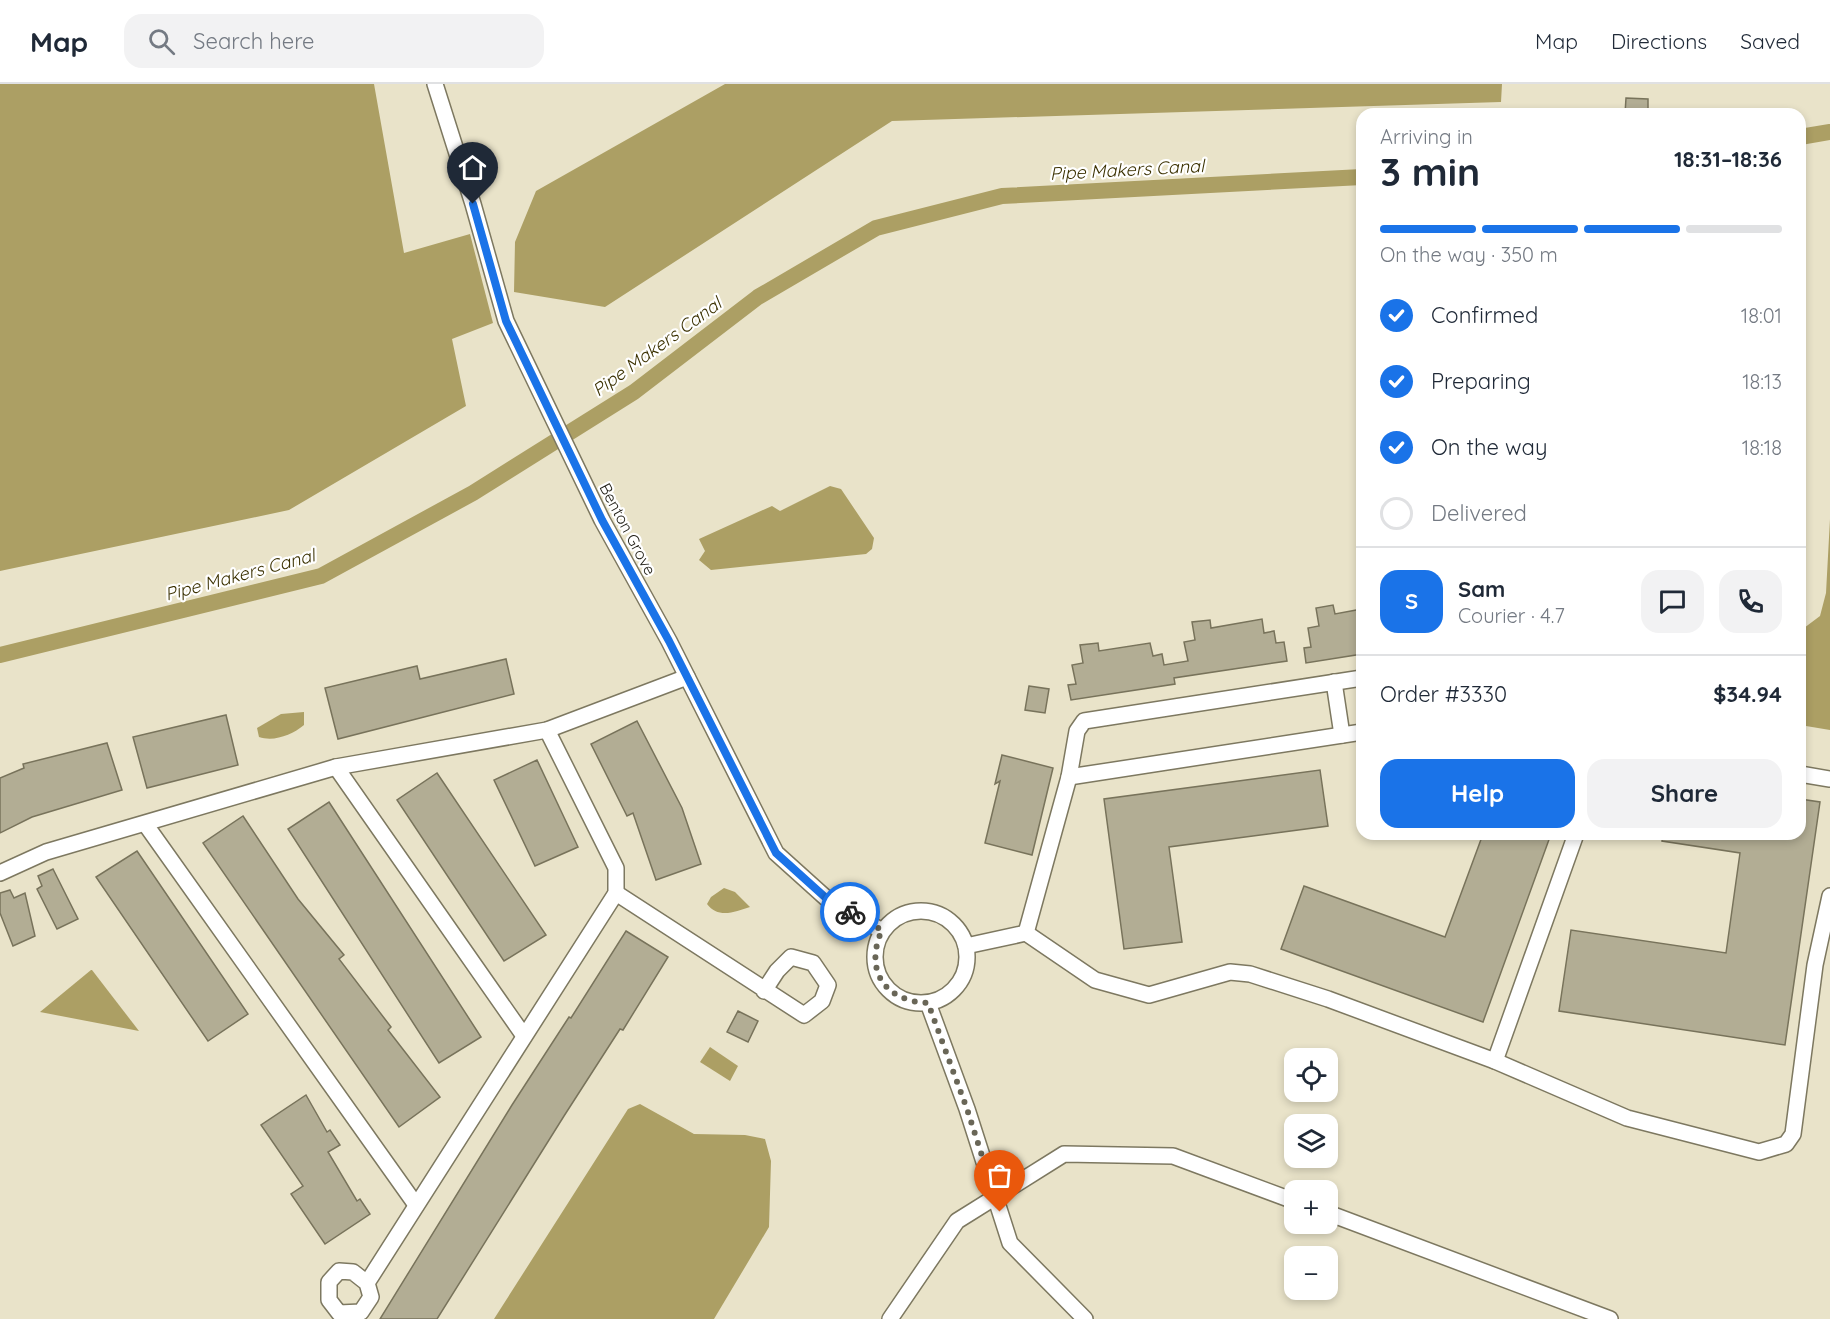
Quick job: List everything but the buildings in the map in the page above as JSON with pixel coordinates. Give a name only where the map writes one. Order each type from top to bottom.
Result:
[{"type":"street","name":"Benton Grove","points":[[435,84],[481,231],[506,321],[582,479],[687,677],[776,853],[826,898],[882,930]]},
{"type":"street","points":[[0,873],[46,852],[146,825],[336,767],[547,730],[687,677]]},
{"type":"street","points":[[1026,933],[1069,777],[1077,731],[1084,721],[1356,679]]},
{"type":"street","points":[[1334,682],[1341,735]]},
{"type":"street","points":[[367,1282],[616,893],[616,868],[547,730]]},
{"type":"street","points":[[1069,777],[1356,733]]},
{"type":"street","points":[[336,767],[524,1036]]},
{"type":"street","points":[[1806,775],[1830,779]]},
{"type":"street","points":[[146,825],[416,1205]]},
{"type":"street","points":[[1495,1061],[1574,840]]},
{"type":"street","points":[[616,893],[764,991]]},
{"type":"street","points":[[966,946],[1026,933],[1095,980],[1149,995],[1230,972],[1250,974],[1328,999],[1495,1061],[1627,1118],[1760,1152],[1786,1144],[1793,1134],[1815,965],[1830,896]]},
{"type":"street","points":[[906,912],[929,912],[950,921],[960,932],[966,946],[967,962],[959,983],[942,998],[928,1003],[912,1002],[898,997],[886,987],[878,974],[874,960],[876,944],[882,930],[906,912]]},
{"type":"street","points":[[928,1003],[967,1109],[1010,1243],[1085,1319]]},
{"type":"street","points":[[890,1319],[957,1221],[1064,1154],[1173,1156],[1284,1197]]},
{"type":"street","points":[[1338,1217],[1611,1319]]},
{"type":"street","points":[[339,1271],[353,1272],[367,1282],[371,1297],[357,1315],[339,1312],[329,1300],[329,1282],[339,1271]]},
{"type":"shaded area","points":[[0,84],[374,84],[404,253],[470,234],[493,323],[452,339],[466,406],[289,510],[0,571]]},
{"type":"shaded area","points":[[725,84],[1502,84],[1501,102],[892,121],[605,307],[514,292],[515,242],[536,191]]},
{"type":"shaded area","points":[[830,486],[841,489],[874,538],[872,549],[866,554],[711,570],[699,560],[705,551],[699,539],[772,506],[780,511]]},
{"type":"shaded area","points":[[1830,519],[1830,730],[1806,726],[1806,626],[1820,616],[1826,593]]},
{"type":"shaded area","points":[[304,712],[304,725],[294,732],[271,739],[259,737],[257,728],[281,714]]},
{"type":"shaded area","points":[[724,888],[735,892],[750,907],[727,913],[711,909],[707,904],[711,897]]},
{"type":"shaded area","points":[[92,970],[139,1031],[40,1012]]},
{"type":"shaded area","points":[[710,1047],[738,1066],[730,1081],[700,1062]]},
{"type":"shaded area","points":[[640,1104],[694,1134],[745,1135],[765,1139],[771,1161],[769,1227],[714,1319],[494,1319],[628,1109]]},
{"type":"waterway","name":"Pipe Makers Canal","points":[[1806,136],[1830,132]]},
{"type":"waterway","name":"Pipe Makers Canal","points":[[0,655],[321,576],[473,493],[634,392],[758,297],[876,228],[1002,196],[1356,177]]},
{"type":"way so far","points":[[850,912],[882,930],[876,944],[874,960],[878,974],[886,987],[898,997],[912,1002],[928,1003],[967,1109],[1000,1212]]},
{"type":"route","points":[[473,204],[506,321],[602,520],[669,641],[776,853],[826,898],[850,912]]}]
